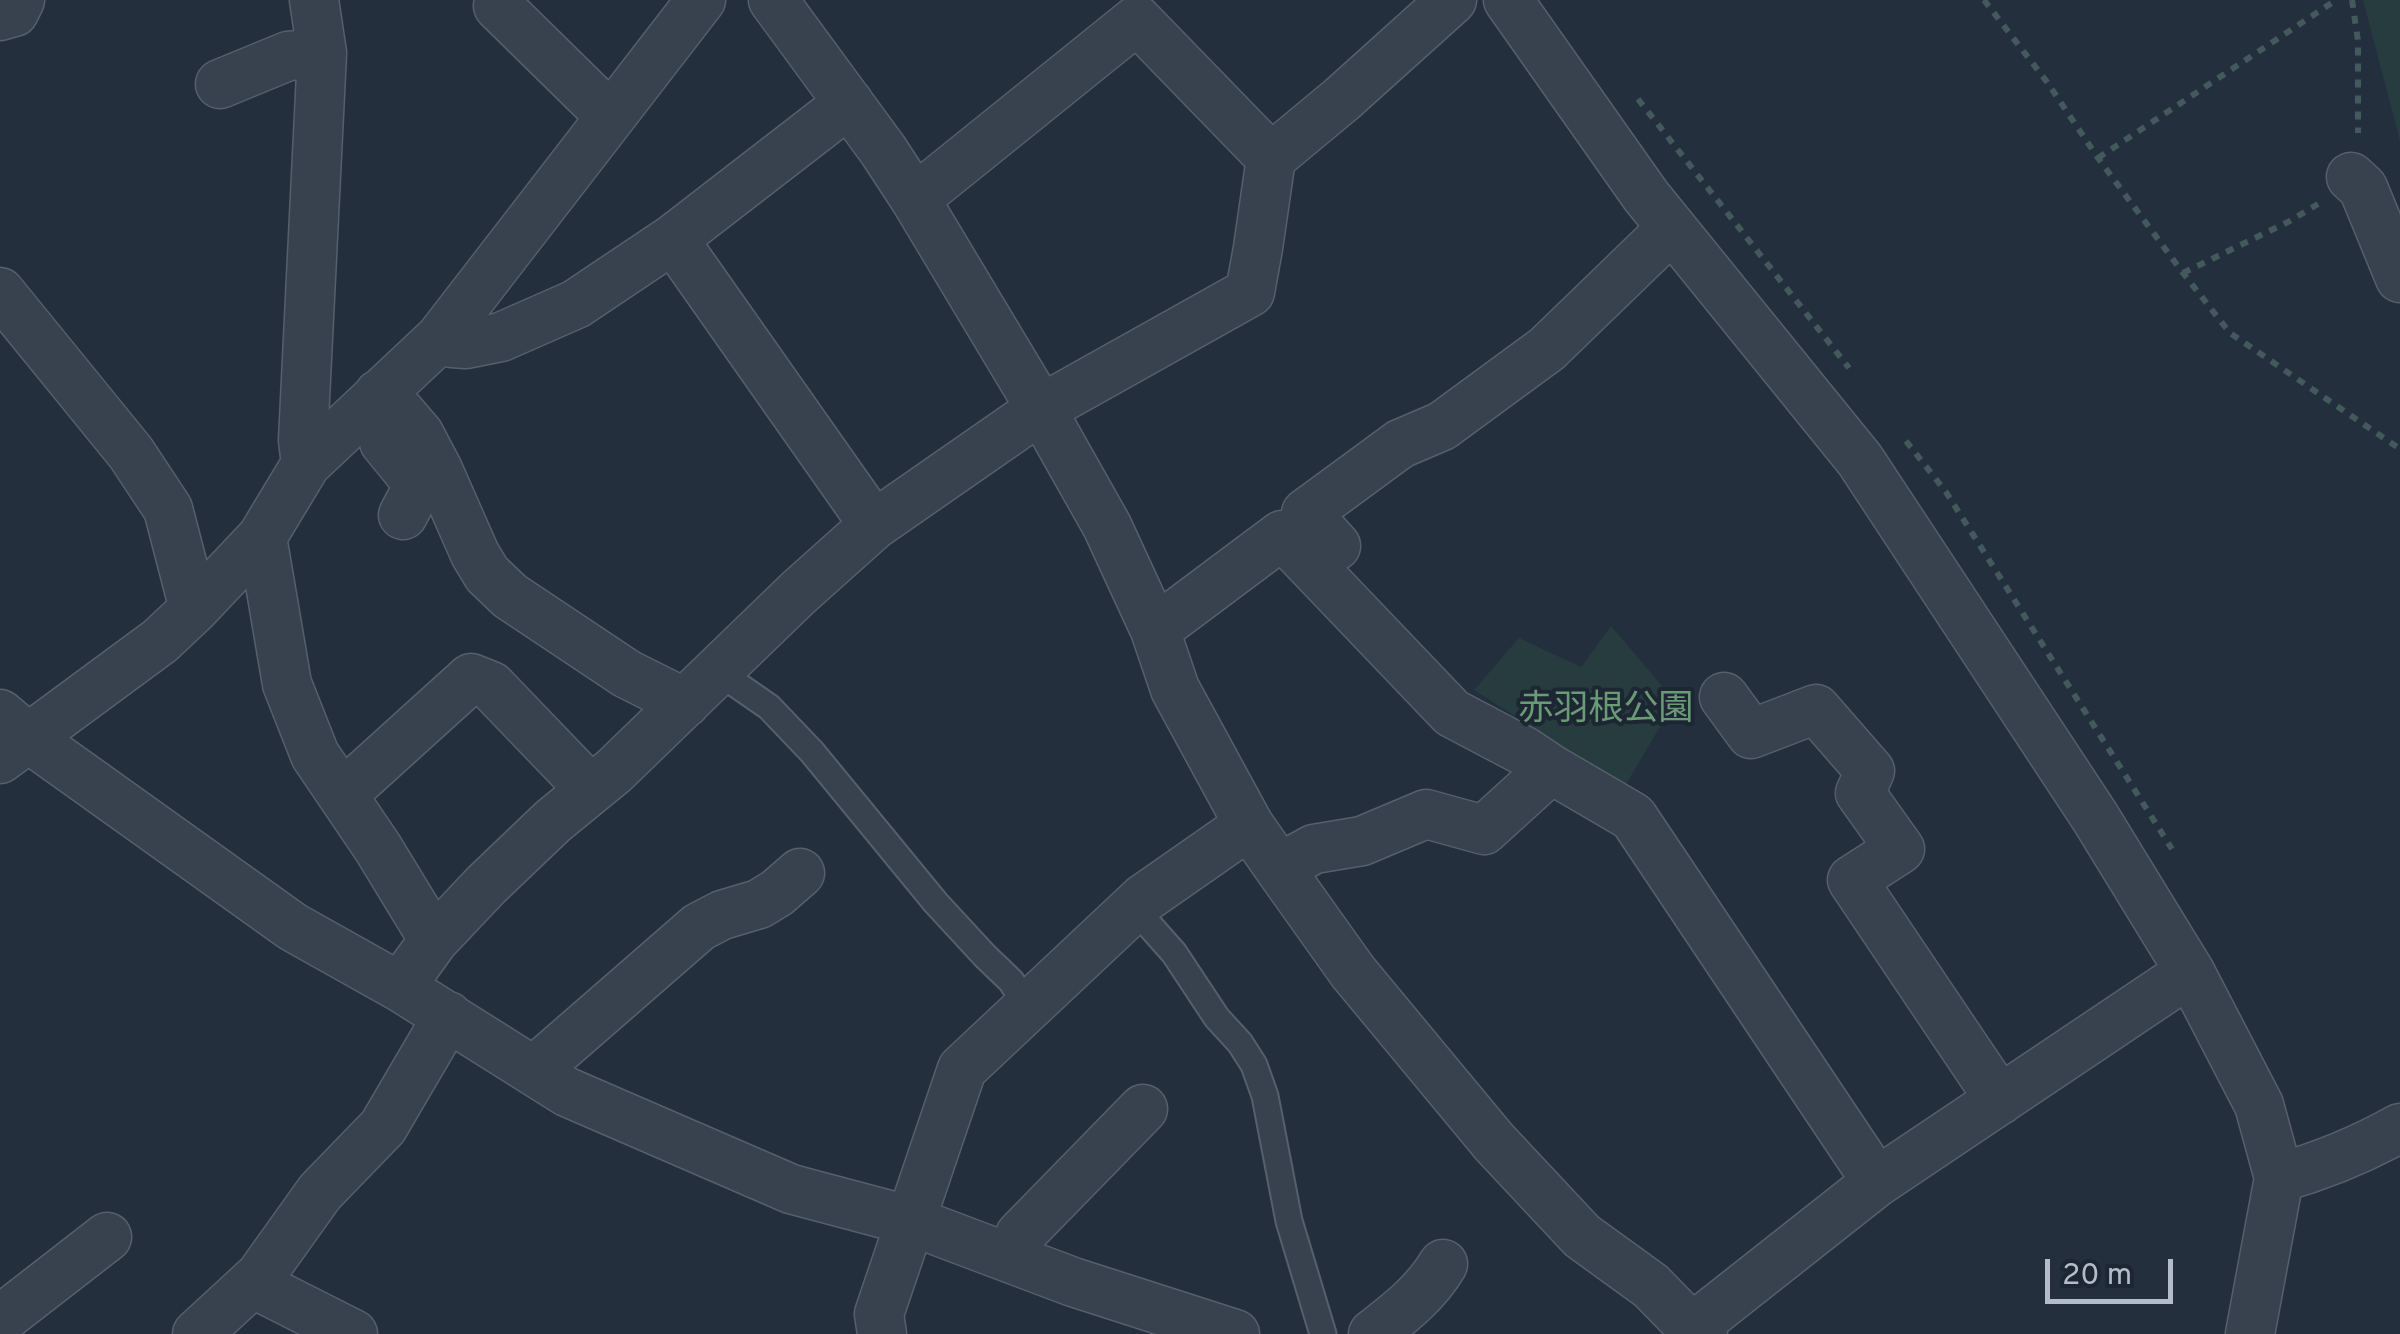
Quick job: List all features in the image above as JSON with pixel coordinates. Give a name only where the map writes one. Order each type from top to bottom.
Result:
[{"type":"street","points":[[0,16],[14,12],[20,0]]},
{"type":"street","points":[[306,464],[303,440],[322,52],[314,0]]},
{"type":"street","points":[[701,0],[440,338],[306,464],[262,537],[194,610],[160,641],[9,737],[292,928],[400,987],[567,1092],[791,1189],[911,1221],[1073,1282],[1235,1334]]},
{"type":"street","points":[[773,0],[915,199],[1041,409],[1107,526],[1155,630],[1174,689],[1249,825],[1354,972],[1494,1142],[1582,1236],[1650,1286],[1694,1332],[1877,1182],[2190,972]]},
{"type":"street","points":[[400,987],[434,940],[500,872],[614,771],[874,525],[1041,409],[1250,292],[1270,158],[1452,0]]},
{"type":"street","points":[[1508,0],[1646,196],[1860,460],[2095,817],[2190,972],[2258,1105],[2278,1178],[2250,1334]]},
{"type":"street","points":[[498,6],[610,116]]},
{"type":"street","points":[[915,199],[1137,20],[1270,158]]},
{"type":"street","points":[[220,84],[288,56],[322,52]]},
{"type":"street","points":[[440,338],[466,344],[501,337],[576,304],[674,239],[849,104]]},
{"type":"street","points":[[2351,176],[2363,188],[2400,278]]},
{"type":"street","points":[[1336,546],[1306,513],[1400,444],[1442,426],[1547,349],[1672,228]]},
{"type":"street","points":[[674,239],[874,525]]},
{"type":"street","points":[[0,292],[131,453],[168,509],[194,610]]},
{"type":"street","points":[[369,403],[414,480],[415,492],[404,515]]},
{"type":"street","points":[[369,403],[402,413],[418,434],[474,554],[487,574],[510,596],[627,674],[701,687]]},
{"type":"street","points":[[1155,630],[1282,534],[1442,705],[1634,817],[1877,1182]]},
{"type":"street","points":[[262,537],[287,684],[315,755],[434,940]]},
{"type":"street","points":[[342,794],[471,678],[490,686],[590,789]]},
{"type":"street","points":[[1724,697],[1751,734],[1816,709],[1870,772],[1860,794],[1900,849],[1852,880],[2000,1100]]},
{"type":"street","points":[[1279,868],[1314,848],[1362,841],[1426,814],[1484,830],[1551,770]]},
{"type":"street","points":[[882,1334],[878,1314],[962,1070],[1143,898],[1249,825]]},
{"type":"street","points":[[538,1073],[544,1062],[699,927],[758,904],[800,873]]},
{"type":"street","points":[[197,1334],[259,1275],[320,1192],[383,1126],[448,1016]]},
{"type":"street","points":[[1012,1259],[1020,1236],[1143,1109]]},
{"type":"street","points":[[2278,1178],[2389,1146]]},
{"type":"street","points":[[0,1320],[107,1237]]},
{"type":"street","points":[[1373,1334],[1433,1282],[1443,1264]]},
{"type":"street","points":[[259,1275],[352,1322]]},
{"type":"lane","points":[[701,687],[769,707],[812,752],[936,903],[1011,981],[1028,1008]]},
{"type":"lane","points":[[1134,908],[1174,953],[1254,1065],[1265,1096],[1289,1220],[1324,1334]]},
{"type":"path","points":[[1984,0],[2230,332],[2400,449]]},
{"type":"path","points":[[2098,158],[2336,0]]},
{"type":"green space","points":[[2363,0],[2400,0],[2400,141]]},
{"type":"green space","name":"赤羽根公園","points":[[1611,626],[1675,701],[1625,786],[1474,690],[1519,638],[1581,667]]}]
